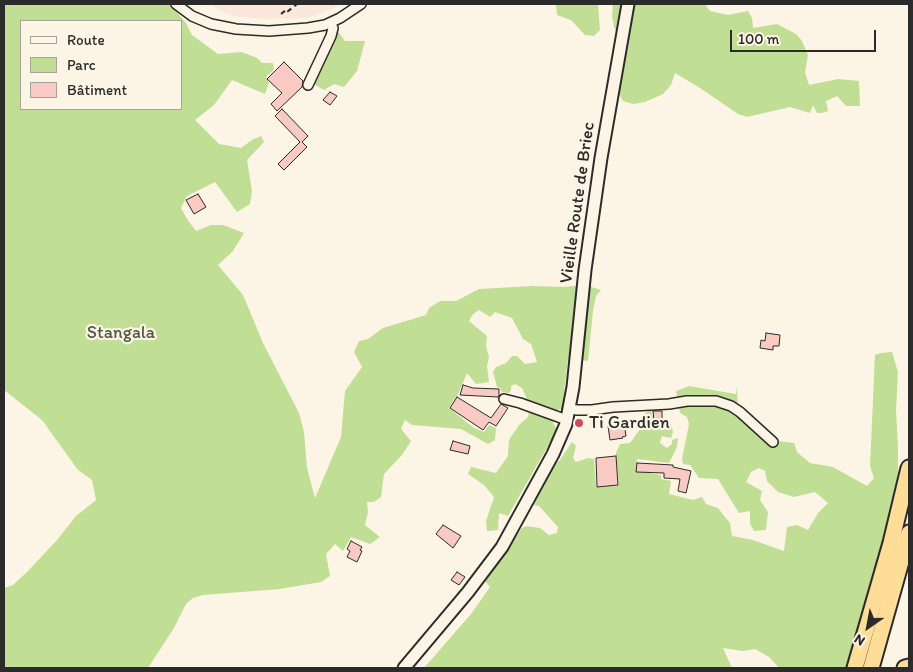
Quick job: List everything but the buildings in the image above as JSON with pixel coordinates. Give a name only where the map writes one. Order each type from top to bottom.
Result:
[{"type":"highway","points":[[855,668],[892,543],[909,468]]},
{"type":"highway","points":[[871,668],[909,533]]},
{"type":"highway","points":[[905,668],[909,667]]},
{"type":"street","points":[[176,4],[186,13],[200,20],[236,29],[283,30],[308,28],[330,23],[361,4]]},
{"type":"street","name":"Vieille Route de Briec","points":[[404,668],[468,592],[506,542],[554,454],[569,414],[585,270],[608,115],[628,4]]},
{"type":"street","points":[[308,85],[331,36],[333,28],[330,23]]},
{"type":"street","points":[[504,399],[569,414],[582,411],[686,401],[716,401],[731,406],[750,419],[773,442]]},
{"type":"path","points":[[281,14],[297,4]]},
{"type":"shaded area","points":[[209,4],[342,4],[307,18],[265,19],[226,14]]},
{"type":"green space","name":"Stangala","points":[[4,4],[170,4],[186,23],[192,35],[218,54],[242,52],[257,58],[262,63],[273,63],[274,69],[266,77],[269,83],[265,94],[232,80],[214,105],[195,120],[219,144],[241,148],[261,136],[264,142],[247,160],[252,191],[250,204],[237,212],[215,182],[187,196],[181,208],[196,231],[211,225],[223,225],[244,233],[233,251],[218,265],[243,295],[263,343],[299,413],[304,432],[307,468],[315,498],[341,437],[345,391],[362,367],[354,352],[359,341],[368,339],[383,328],[426,315],[429,308],[440,301],[456,301],[479,289],[585,285],[601,290],[596,296],[593,311],[588,361],[568,358],[562,409],[557,410],[553,423],[556,428],[553,437],[508,516],[499,513],[498,530],[487,531],[486,521],[494,497],[484,485],[468,474],[471,467],[496,473],[508,456],[509,440],[519,425],[528,417],[530,406],[522,388],[515,384],[511,386],[509,393],[502,392],[497,387],[493,372],[496,367],[506,363],[512,356],[517,356],[525,364],[537,362],[531,344],[523,339],[512,318],[495,312],[490,317],[479,310],[473,314],[469,321],[487,336],[489,382],[476,384],[467,373],[459,392],[449,408],[474,428],[484,432],[489,425],[496,428],[495,440],[488,444],[461,429],[412,425],[405,420],[401,429],[411,441],[402,455],[384,474],[381,497],[374,502],[367,502],[368,512],[365,525],[380,537],[370,544],[351,537],[343,551],[335,544],[326,554],[330,576],[321,582],[280,589],[203,595],[193,598],[186,604],[174,628],[148,668],[4,668],[4,588],[13,585],[28,571],[76,516],[96,500],[92,480],[78,470],[42,420],[4,390]]},
{"type":"green space","points":[[556,4],[598,4],[600,30],[594,36],[585,35],[571,20],[557,15]]},
{"type":"green space","points":[[613,4],[705,4],[710,11],[728,15],[748,11],[752,18],[753,28],[777,24],[796,34],[802,41],[808,55],[805,72],[809,85],[838,79],[859,81],[860,106],[846,106],[837,96],[826,101],[828,111],[822,113],[817,113],[813,105],[810,113],[790,107],[747,117],[738,114],[675,73],[671,85],[663,94],[645,102],[633,104],[623,101],[617,90],[623,45],[614,27],[612,16]]},
{"type":"green space","points":[[337,30],[345,41],[365,41],[357,71],[344,87],[334,84],[324,90],[312,83]]},
{"type":"green space","points":[[892,352],[898,372],[896,410],[898,473],[889,523],[846,668],[779,668],[769,657],[755,649],[743,651],[723,648],[732,668],[424,668],[471,614],[490,587],[485,581],[522,528],[527,526],[540,528],[549,535],[557,533],[558,527],[539,506],[534,505],[552,468],[572,442],[576,446],[573,458],[576,462],[588,458],[594,459],[596,487],[619,485],[616,453],[620,444],[630,443],[640,429],[647,430],[649,425],[645,413],[651,410],[654,422],[665,421],[671,424],[673,432],[671,438],[662,436],[660,443],[667,448],[672,444],[672,440],[678,438],[677,447],[669,463],[637,459],[636,471],[661,475],[661,479],[671,481],[669,494],[693,500],[702,497],[706,504],[718,508],[730,523],[732,536],[753,540],[784,551],[787,527],[797,525],[808,530],[818,513],[828,503],[815,492],[794,497],[778,492],[767,481],[765,471],[759,468],[751,472],[746,482],[762,491],[760,500],[768,512],[766,530],[754,531],[750,524],[750,511],[739,513],[718,479],[699,478],[690,465],[683,464],[682,459],[689,424],[687,417],[680,413],[676,391],[689,386],[736,394],[737,387],[738,414],[768,440],[794,443],[797,452],[810,463],[833,467],[867,486],[874,478],[870,466],[875,355]]},
{"type":"place","name":"Ti Gardien","points":[[579,423]]}]
